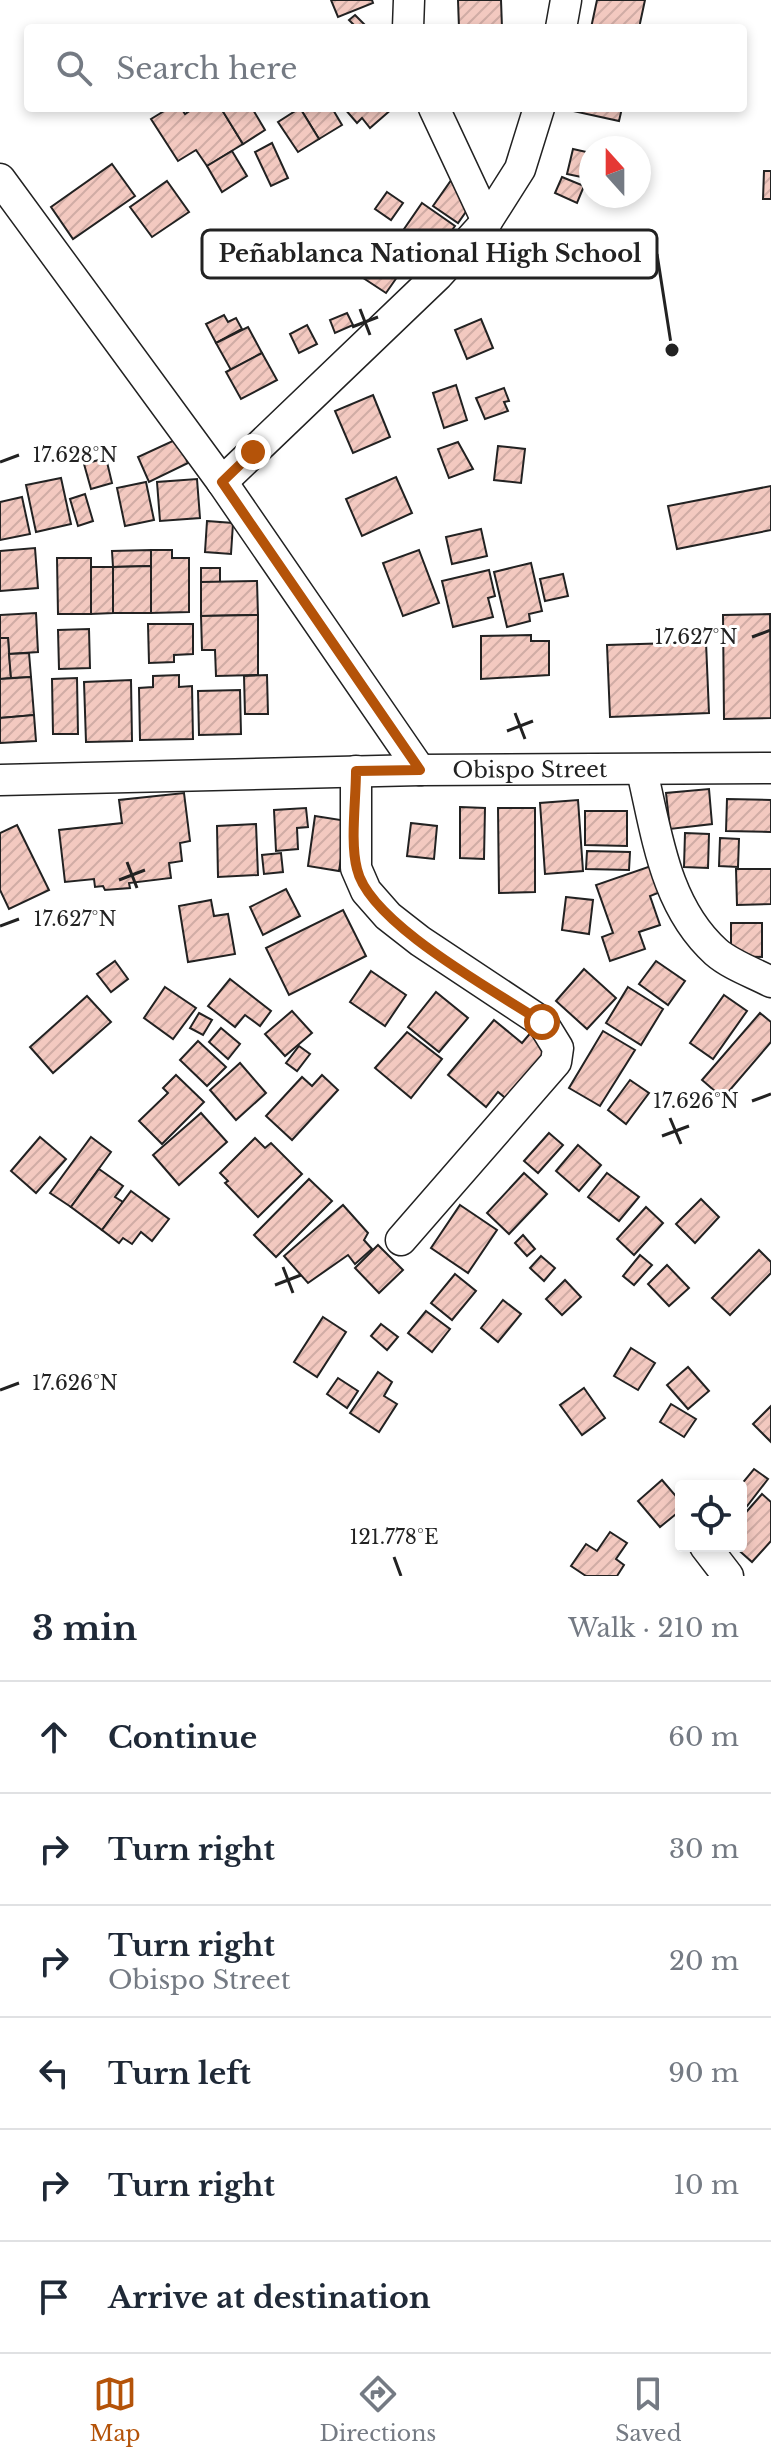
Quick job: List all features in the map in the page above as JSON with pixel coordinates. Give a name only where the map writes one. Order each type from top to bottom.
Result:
[{"type":"street","points":[[408,24],[409,0]]},
{"type":"street","points":[[562,24],[566,0]]},
{"type":"street","points":[[436,112],[487,221]]},
{"type":"street","points":[[222,482],[438,275],[487,221],[520,169],[538,112]]},
{"type":"street","points":[[0,179],[222,482],[420,770]]},
{"type":"street","name":"Obispo Street","points":[[0,780],[420,770],[771,768]]},
{"type":"street","points":[[356,771],[356,868],[366,891],[388,916],[420,941],[542,1022],[558,1048],[556,1062],[401,1240]]},
{"type":"street","points":[[642,771],[668,881],[690,925],[719,955],[771,982]]},
{"type":"street","points":[[710,1552],[728,1576]]},
{"type":"building","points":[[331,0],[372,0],[373,3],[338,17]]},
{"type":"building","points":[[458,0],[501,0],[502,24],[459,24]]},
{"type":"building","points":[[597,0],[645,0],[640,24],[592,24]]},
{"type":"building","points":[[355,15],[364,24],[353,24],[349,20]]},
{"type":"building","points":[[162,112],[223,112],[243,144],[207,166],[196,150],[178,161],[151,119]]},
{"type":"building","points":[[223,112],[254,112],[265,130],[243,144]]},
{"type":"building","points":[[294,112],[302,112],[319,139],[298,152],[278,122]]},
{"type":"building","points":[[302,112],[334,112],[342,125],[319,139]]},
{"type":"building","points":[[347,112],[388,112],[370,128],[362,118],[357,123]]},
{"type":"building","points":[[578,112],[621,112],[619,121]]},
{"type":"building","points":[[272,143],[288,178],[271,186],[255,152]]},
{"type":"building","points":[[573,149],[579,150],[579,176],[567,174]]},
{"type":"building","points":[[232,151],[247,176],[222,192],[207,166]]},
{"type":"building","points":[[112,164],[135,196],[73,239],[51,207]]},
{"type":"building","points":[[764,171],[771,171],[771,199],[763,199]]},
{"type":"building","points":[[562,177],[579,184],[577,203],[555,193]]},
{"type":"building","points":[[452,179],[477,196],[458,223],[433,206]]},
{"type":"building","points":[[167,181],[189,212],[152,237],[130,207]]},
{"type":"building","points":[[387,192],[403,203],[391,220],[375,209]]},
{"type":"building","points":[[422,203],[455,226],[434,254],[402,232]]},
{"type":"building","points":[[363,252],[373,259],[376,254],[402,270],[386,293],[351,270]]},
{"type":"building","points":[[347,313],[353,325],[335,333],[330,320]]},
{"type":"building","points":[[224,315],[228,322],[236,318],[242,329],[216,343],[206,324]]},
{"type":"building","points":[[481,319],[493,348],[467,359],[455,330]]},
{"type":"building","points":[[307,325],[317,344],[299,353],[290,334]]},
{"type":"building","points":[[248,327],[262,353],[231,370],[216,343]]},
{"type":"building","points":[[262,353],[277,380],[241,399],[226,372]]},
{"type":"building","points":[[456,385],[467,420],[444,428],[433,393]]},
{"type":"building","points":[[504,388],[509,401],[504,402],[508,411],[485,419],[476,398]]},
{"type":"building","points":[[373,395],[390,437],[353,453],[335,411]]},
{"type":"building","points":[[177,439],[188,463],[149,482],[138,457]]},
{"type":"building","points":[[458,442],[473,469],[449,478],[438,449]]},
{"type":"building","points":[[498,446],[525,449],[521,483],[494,480]]},
{"type":"building","points":[[106,458],[112,483],[91,489],[84,464]]},
{"type":"building","points":[[396,477],[412,513],[362,536],[346,499]]},
{"type":"building","points":[[61,478],[71,524],[36,532],[26,485]]},
{"type":"building","points":[[197,479],[200,518],[160,521],[157,482]]},
{"type":"building","points":[[146,482],[154,520],[125,526],[117,488]]},
{"type":"building","points":[[771,486],[771,530],[677,549],[668,506]]},
{"type":"building","points":[[85,494],[93,521],[78,526],[70,499]]},
{"type":"building","points":[[22,497],[30,534],[0,540],[0,502]]},
{"type":"building","points":[[207,521],[233,523],[231,554],[205,552]]},
{"type":"building","points":[[481,529],[487,556],[452,564],[446,537]]},
{"type":"building","points":[[35,548],[38,588],[0,591],[0,551]]},
{"type":"building","points":[[151,550],[172,550],[172,558],[189,558],[189,612],[151,613]]},
{"type":"building","points":[[151,550],[151,566],[113,567],[112,551]]},
{"type":"building","points":[[419,550],[439,603],[403,616],[383,563]]},
{"type":"building","points":[[57,558],[91,558],[91,614],[58,614]]},
{"type":"building","points":[[531,563],[542,611],[529,614],[530,621],[507,627],[494,572]]},
{"type":"building","points":[[151,566],[151,613],[113,613],[113,567]]},
{"type":"building","points":[[91,567],[113,567],[113,613],[91,614]]},
{"type":"building","points":[[201,568],[220,568],[220,582],[201,582]]},
{"type":"building","points":[[489,570],[495,596],[488,598],[493,617],[453,627],[442,581]]},
{"type":"building","points":[[563,574],[568,596],[545,601],[540,579]]},
{"type":"building","points":[[257,581],[258,615],[201,616],[201,582]]},
{"type":"building","points":[[36,613],[38,652],[9,654],[8,638],[0,638],[0,615]]},
{"type":"building","points":[[770,614],[771,718],[724,719],[723,615]]},
{"type":"building","points":[[258,615],[258,675],[216,676],[215,650],[202,650],[201,616]]},
{"type":"building","points":[[148,624],[193,624],[193,654],[174,655],[174,662],[149,663]]},
{"type":"building","points":[[89,629],[90,668],[59,669],[58,630]]},
{"type":"building","points":[[531,635],[531,641],[549,641],[549,675],[481,679],[481,636]]},
{"type":"building","points":[[0,638],[8,638],[11,678],[0,679]]},
{"type":"building","points":[[706,642],[709,713],[610,717],[607,645]]},
{"type":"building","points":[[29,653],[31,677],[11,678],[9,654]]},
{"type":"building","points":[[179,675],[179,687],[192,686],[193,739],[140,740],[139,688],[153,687],[153,676]]},
{"type":"building","points":[[267,675],[268,714],[245,714],[244,676]]},
{"type":"building","points":[[31,677],[34,715],[0,718],[0,679]]},
{"type":"building","points":[[77,678],[78,734],[53,734],[52,679]]},
{"type":"building","points":[[131,680],[132,741],[86,742],[84,682]]},
{"type":"building","points":[[240,690],[241,734],[199,735],[198,691]]},
{"type":"building","points":[[34,715],[36,741],[0,743],[0,718]]},
{"type":"building","points":[[709,789],[712,824],[670,829],[666,793]]},
{"type":"building","points":[[184,793],[190,841],[180,843],[182,861],[169,863],[171,878],[129,883],[130,888],[105,890],[103,886],[95,887],[94,879],[65,882],[59,830],[122,823],[119,800]]},
{"type":"building","points":[[727,799],[771,800],[771,832],[726,831]]},
{"type":"building","points":[[578,800],[583,871],[545,874],[540,803]]},
{"type":"building","points":[[460,807],[485,808],[484,859],[460,858]]},
{"type":"building","points":[[306,808],[308,827],[297,828],[298,849],[276,851],[274,810]]},
{"type":"building","points":[[498,808],[535,808],[535,892],[499,893]]},
{"type":"building","points":[[585,811],[627,811],[627,846],[585,845]]},
{"type":"building","points":[[315,816],[347,821],[339,871],[308,866]]},
{"type":"building","points":[[411,823],[437,826],[434,859],[407,856]]},
{"type":"building","points":[[256,824],[258,875],[218,877],[217,826]]},
{"type":"building","points":[[17,825],[49,890],[9,909],[0,890],[0,833]]},
{"type":"building","points":[[685,833],[709,834],[708,868],[684,867]]},
{"type":"building","points":[[720,838],[739,839],[738,867],[719,866]]},
{"type":"building","points":[[587,851],[630,852],[629,870],[586,869]]},
{"type":"building","points":[[281,853],[283,872],[264,874],[262,855]]},
{"type":"building","points":[[654,865],[663,891],[650,896],[660,925],[639,932],[645,949],[610,961],[602,937],[613,933],[596,885]]},
{"type":"building","points":[[736,869],[771,869],[771,904],[737,905]]},
{"type":"building","points":[[286,889],[300,916],[263,935],[250,907]]},
{"type":"building","points":[[566,897],[593,900],[589,934],[562,930]]},
{"type":"building","points":[[211,900],[214,916],[228,914],[235,954],[188,962],[179,906]]},
{"type":"building","points":[[343,910],[366,956],[289,995],[266,948]]},
{"type":"building","points":[[731,923],[762,923],[762,957],[731,956]]},
{"type":"building","points":[[115,961],[128,979],[111,992],[97,974]]},
{"type":"building","points":[[656,961],[685,981],[668,1005],[639,984]]},
{"type":"building","points":[[584,969],[616,998],[587,1029],[556,1001]]},
{"type":"building","points":[[371,971],[406,995],[385,1026],[350,1002]]},
{"type":"building","points":[[230,979],[271,1011],[260,1026],[245,1015],[235,1027],[208,1006]]},
{"type":"building","points":[[165,987],[196,1008],[173,1039],[144,1018]]},
{"type":"building","points":[[628,987],[663,1009],[641,1045],[606,1023]]},
{"type":"building","points":[[436,992],[468,1018],[439,1052],[408,1027]]},
{"type":"building","points":[[724,995],[747,1011],[713,1059],[690,1043]]},
{"type":"building","points":[[87,996],[111,1022],[53,1073],[30,1047]]},
{"type":"building","points":[[292,1011],[312,1033],[285,1056],[265,1034]]},
{"type":"building","points":[[199,1013],[212,1020],[203,1035],[190,1028]]},
{"type":"building","points":[[760,1013],[771,1022],[771,1042],[723,1098],[702,1080]]},
{"type":"building","points":[[494,1020],[522,1043],[533,1030],[555,1048],[509,1101],[498,1092],[486,1107],[448,1075]]},
{"type":"building","points":[[221,1028],[240,1044],[228,1059],[209,1042]]},
{"type":"building","points":[[603,1031],[635,1050],[600,1106],[569,1088]]},
{"type":"building","points":[[407,1032],[442,1059],[411,1098],[375,1068]]},
{"type":"building","points":[[198,1041],[226,1067],[207,1086],[180,1060]]},
{"type":"building","points":[[299,1046],[310,1054],[297,1071],[286,1063]]},
{"type":"building","points":[[240,1063],[266,1093],[236,1120],[210,1090]]},
{"type":"building","points":[[176,1075],[204,1102],[162,1144],[139,1121],[168,1093],[163,1088]]},
{"type":"building","points":[[322,1075],[338,1090],[292,1140],[266,1116],[302,1077],[312,1086]]},
{"type":"building","points":[[630,1080],[649,1093],[626,1124],[608,1110]]},
{"type":"building","points":[[201,1113],[227,1142],[179,1185],[153,1155]]},
{"type":"building","points":[[549,1133],[563,1145],[538,1173],[524,1161]]},
{"type":"building","points":[[40,1137],[66,1159],[36,1193],[11,1171]]},
{"type":"building","points":[[91,1137],[111,1152],[71,1207],[50,1193]]},
{"type":"building","points":[[255,1138],[265,1148],[271,1143],[302,1174],[258,1217],[225,1183],[228,1181],[220,1173]]},
{"type":"building","points":[[578,1145],[601,1165],[579,1191],[556,1171]]},
{"type":"building","points":[[99,1169],[123,1186],[115,1197],[123,1202],[102,1230],[71,1207]]},
{"type":"building","points":[[524,1173],[547,1194],[509,1234],[487,1213]]},
{"type":"building","points":[[607,1173],[639,1197],[619,1221],[588,1197]]},
{"type":"building","points":[[309,1179],[332,1201],[276,1257],[254,1235]]},
{"type":"building","points":[[131,1191],[169,1219],[152,1241],[141,1232],[132,1244],[123,1238],[119,1243],[102,1230]]},
{"type":"building","points":[[701,1199],[719,1217],[695,1243],[676,1224]]},
{"type":"building","points":[[343,1205],[368,1233],[364,1240],[372,1249],[355,1264],[348,1255],[308,1283],[284,1256]]},
{"type":"building","points":[[460,1205],[497,1230],[468,1273],[431,1248]]},
{"type":"building","points":[[646,1207],[663,1223],[634,1255],[617,1239]]},
{"type":"building","points":[[523,1235],[535,1249],[527,1256],[515,1243]]},
{"type":"building","points":[[378,1245],[403,1270],[379,1293],[355,1268]]},
{"type":"building","points":[[759,1250],[771,1262],[771,1273],[730,1315],[712,1298]]},
{"type":"building","points":[[640,1255],[652,1265],[634,1285],[623,1276]]},
{"type":"building","points":[[541,1256],[555,1268],[544,1281],[530,1268]]},
{"type":"building","points":[[667,1265],[689,1288],[669,1306],[648,1284]]},
{"type":"building","points":[[455,1274],[476,1291],[452,1320],[431,1303]]},
{"type":"building","points":[[565,1280],[581,1297],[562,1315],[546,1299]]},
{"type":"building","points":[[503,1300],[521,1314],[498,1342],[481,1328]]},
{"type":"building","points":[[426,1311],[450,1329],[432,1352],[408,1333]]},
{"type":"building","points":[[323,1317],[346,1332],[317,1377],[294,1362]]},
{"type":"building","points":[[381,1324],[398,1337],[387,1350],[371,1336]]},
{"type":"building","points":[[631,1348],[655,1363],[638,1390],[614,1376]]},
{"type":"building","points":[[688,1367],[709,1391],[688,1409],[667,1385]]},
{"type":"building","points":[[378,1372],[392,1382],[384,1396],[397,1404],[379,1432],[350,1413]]},
{"type":"building","points":[[338,1378],[358,1391],[347,1408],[327,1394]]},
{"type":"building","points":[[584,1388],[605,1418],[582,1435],[560,1405]]},
{"type":"building","points":[[671,1404],[696,1419],[684,1437],[660,1422]]},
{"type":"building","points":[[771,1406],[771,1442],[753,1424]]},
{"type":"building","points":[[754,1469],[768,1479],[747,1506],[747,1480]]},
{"type":"building","points":[[662,1480],[675,1495],[675,1515],[660,1527],[638,1501]]},
{"type":"building","points":[[762,1494],[771,1502],[771,1541],[752,1562],[741,1552],[747,1552],[747,1511]]},
{"type":"building","points":[[610,1532],[627,1543],[616,1559],[624,1565],[617,1576],[586,1576],[571,1566],[586,1544],[597,1551]]},
{"type":"place","name":"Peñablanca National High School","points":[[672,350]]},
{"type":"route","points":[[253,452],[222,482],[420,770],[356,771],[356,868],[366,891],[388,916],[420,941],[542,1022]]}]
